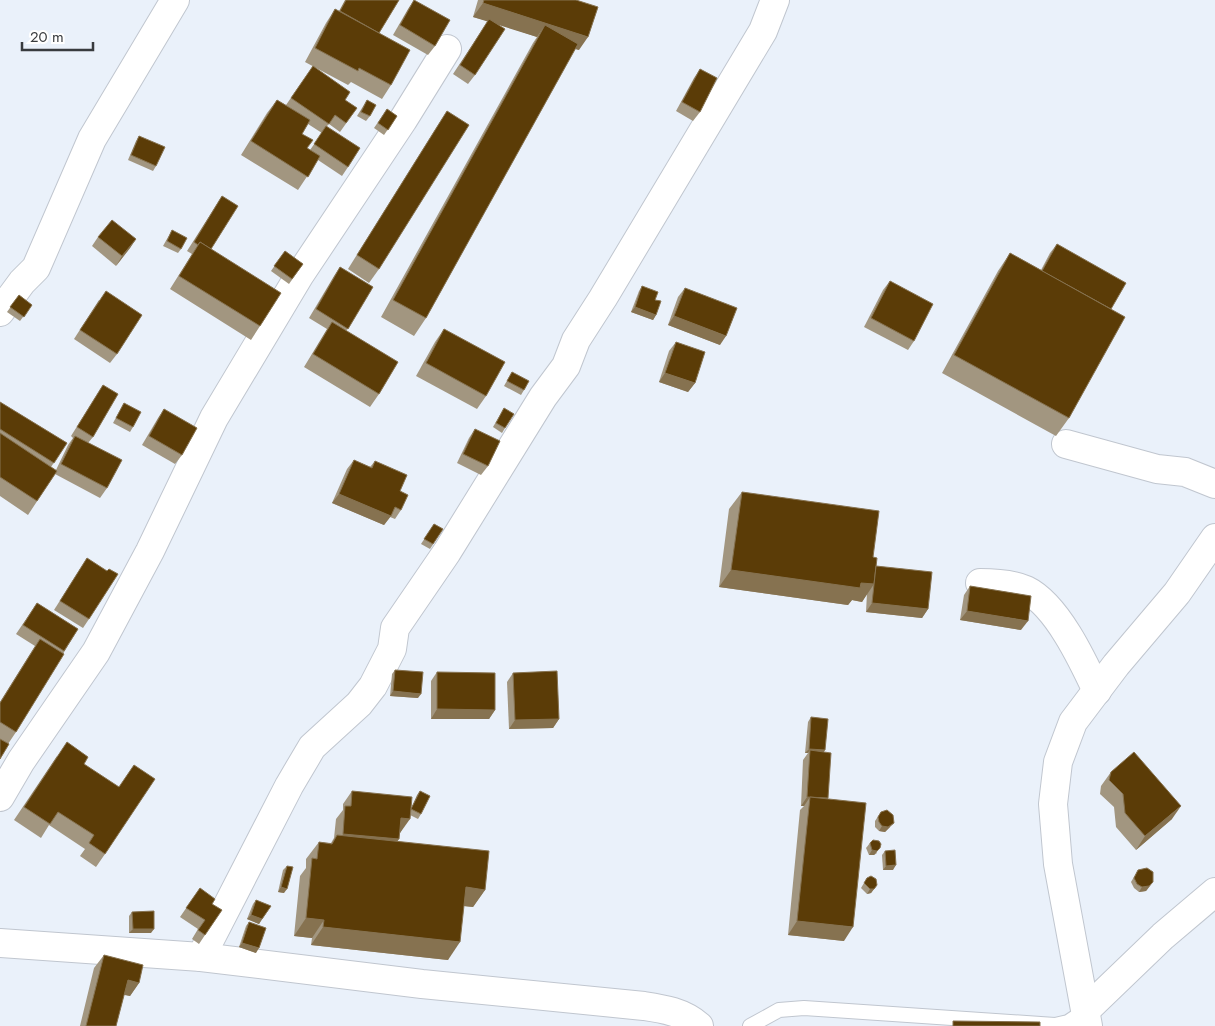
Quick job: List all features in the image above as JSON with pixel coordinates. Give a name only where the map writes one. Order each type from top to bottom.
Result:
[{"type":"street","points":[[0,312],[22,282],[36,268],[92,139],[175,0]]},
{"type":"street","points":[[201,957],[312,747],[359,704],[373,686],[392,649],[395,628],[447,552],[543,397],[566,366],[576,340],[764,31],[775,0]]},
{"type":"street","points":[[0,797],[21,761],[96,652],[150,551],[214,418],[239,376],[299,276],[403,120],[447,49]]},
{"type":"street","points":[[1066,444],[1157,469],[1185,472],[1215,484]]},
{"type":"street","points":[[1087,1018],[1058,864],[1053,804],[1058,762],[1073,722],[1116,665],[1176,593],[1215,538]]},
{"type":"street","points":[[980,583],[1000,583],[1025,590],[1042,600],[1082,659],[1097,691]]},
{"type":"street","points":[[1087,1018],[1163,936],[1215,892]]},
{"type":"street","points":[[0,943],[201,957],[422,984],[644,1006],[670,1010],[690,1019],[699,1026]]},
{"type":"lane","points":[[750,1026],[779,1010],[804,1008],[1055,1025],[1087,1018]]},
{"type":"building","points":[[346,0],[399,0],[379,33],[340,11]]},
{"type":"building","points":[[414,0],[450,20],[435,46],[400,25]]},
{"type":"building","points":[[484,0],[576,0],[598,7],[588,37],[483,3]]},
{"type":"building","points":[[335,9],[410,50],[391,85],[359,68],[358,71],[315,48]]},
{"type":"building","points":[[489,19],[505,29],[475,75],[460,65]]},
{"type":"building","points":[[545,25],[578,44],[426,318],[393,300]]},
{"type":"building","points":[[313,66],[350,92],[345,100],[357,108],[346,123],[335,115],[329,124],[291,98]]},
{"type":"building","points":[[700,69],[717,78],[700,112],[682,102]]},
{"type":"building","points":[[277,100],[310,120],[302,134],[313,140],[307,148],[320,156],[308,177],[251,141]]},
{"type":"building","points":[[367,100],[376,105],[370,116],[361,112]]},
{"type":"building","points":[[387,109],[397,116],[388,130],[378,123]]},
{"type":"building","points":[[447,111],[469,125],[379,269],[357,255]]},
{"type":"building","points":[[326,126],[360,148],[348,167],[314,144]]},
{"type":"building","points":[[139,136],[165,147],[156,166],[131,155]]},
{"type":"building","points":[[222,196],[238,206],[211,249],[200,242],[198,245],[194,242]]},
{"type":"building","points":[[112,220],[136,239],[122,256],[98,237]]},
{"type":"building","points":[[172,230],[187,238],[181,249],[167,241]]},
{"type":"building","points":[[200,242],[281,293],[260,326],[179,276]]},
{"type":"building","points":[[1057,244],[1126,283],[1111,309],[1042,271]]},
{"type":"building","points":[[285,251],[303,264],[292,279],[274,266]]},
{"type":"building","points":[[1010,253],[1125,317],[1069,418],[954,355]]},
{"type":"building","points":[[340,267],[373,287],[348,329],[316,309]]},
{"type":"building","points":[[890,281],[933,304],[914,341],[871,318]]},
{"type":"building","points":[[642,286],[658,292],[655,300],[661,301],[656,315],[635,307]]},
{"type":"building","points":[[685,288],[737,308],[726,336],[674,316]]},
{"type":"building","points":[[106,291],[142,315],[117,354],[80,330]]},
{"type":"building","points":[[19,295],[32,305],[24,317],[10,307]]},
{"type":"building","points":[[332,322],[398,362],[379,394],[313,354]]},
{"type":"building","points":[[444,329],[505,362],[486,396],[426,363]]},
{"type":"building","points":[[676,342],[705,352],[695,383],[665,373]]},
{"type":"building","points":[[512,372],[529,381],[524,390],[507,381]]},
{"type":"building","points":[[103,385],[118,394],[93,437],[77,427]]},
{"type":"building","points":[[0,402],[67,443],[54,463],[0,429]]},
{"type":"building","points":[[124,403],[141,412],[133,427],[116,418]]},
{"type":"building","points":[[504,408],[514,414],[505,428],[496,423]]},
{"type":"building","points":[[164,409],[197,428],[182,455],[149,436]]},
{"type":"building","points":[[475,429],[500,441],[488,466],[463,454]]},
{"type":"building","points":[[0,433],[57,471],[37,501],[0,477]]},
{"type":"building","points":[[75,436],[122,460],[107,488],[61,464]]},
{"type":"building","points":[[354,460],[372,468],[375,461],[407,475],[400,491],[408,495],[401,510],[395,507],[391,516],[339,494]]},
{"type":"building","points":[[742,492],[879,511],[873,557],[877,558],[874,584],[861,583],[860,588],[731,570]]},
{"type":"building","points":[[434,524],[443,529],[433,544],[424,539]]},
{"type":"building","points":[[87,558],[107,571],[109,569],[118,574],[89,619],[60,601]]},
{"type":"building","points":[[876,566],[932,572],[928,609],[872,603]]},
{"type":"building","points":[[970,586],[1031,596],[1028,621],[967,611]]},
{"type":"building","points":[[37,603],[78,629],[64,651],[23,625]]},
{"type":"building","points":[[40,639],[64,654],[16,732],[0,722],[0,703]]},
{"type":"building","points":[[395,670],[423,672],[421,694],[393,691]]},
{"type":"building","points":[[557,671],[559,719],[515,720],[513,673]]},
{"type":"building","points":[[437,672],[495,673],[495,710],[437,709]]},
{"type":"building","points":[[811,717],[828,719],[825,750],[809,749]]},
{"type":"building","points":[[0,739],[9,744],[0,759]]},
{"type":"building","points":[[67,742],[88,757],[84,764],[119,787],[134,765],[155,779],[105,854],[89,843],[94,835],[58,812],[50,824],[24,807]]},
{"type":"building","points":[[810,750],[831,753],[828,798],[807,797]]},
{"type":"building","points":[[1134,752],[1181,806],[1145,836],[1125,813],[1123,794],[1109,780],[1111,772]]},
{"type":"building","points":[[352,791],[412,797],[410,819],[401,818],[399,839],[343,834],[345,806],[351,806]]},
{"type":"building","points":[[420,791],[430,796],[421,814],[411,809]]},
{"type":"building","points":[[810,797],[866,803],[853,927],[797,921]]},
{"type":"building","points":[[887,810],[893,815],[894,823],[888,827],[882,826],[878,817],[881,812]]},
{"type":"building","points":[[337,835],[489,851],[485,890],[466,887],[460,942],[323,927],[324,920],[306,918],[312,858],[317,859],[319,842],[332,844]]},
{"type":"building","points":[[873,840],[879,841],[881,844],[877,851],[872,850],[870,843]]},
{"type":"building","points":[[895,850],[896,865],[886,866],[885,851]]},
{"type":"building","points":[[287,866],[293,867],[287,889],[281,887]]},
{"type":"building","points":[[1147,868],[1153,872],[1153,882],[1149,886],[1142,887],[1137,884],[1134,878],[1138,870]]},
{"type":"building","points":[[871,876],[876,879],[877,885],[874,889],[870,889],[864,883]]},
{"type":"building","points":[[200,888],[215,899],[212,904],[222,910],[205,935],[198,930],[205,920],[186,908]]},
{"type":"building","points":[[256,900],[271,906],[262,919],[251,915]]},
{"type":"building","points":[[154,911],[154,929],[133,929],[132,912]]},
{"type":"building","points":[[249,922],[266,928],[259,948],[242,943]]},
{"type":"building","points":[[104,955],[143,965],[139,983],[128,980],[116,1026],[86,1026]]},
{"type":"building","points":[[953,1021],[1040,1022],[1040,1026],[953,1026]]}]
